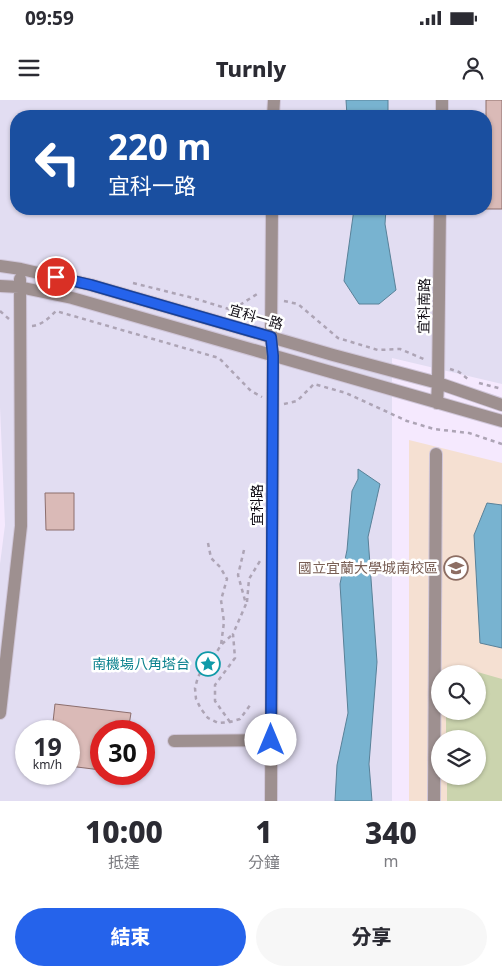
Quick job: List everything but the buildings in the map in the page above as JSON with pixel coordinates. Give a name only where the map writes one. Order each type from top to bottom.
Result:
[{"type":"street","name":"宜科路","points":[[271,801],[272,215]]},
{"type":"street","name":"宜科南路","points":[[436,403],[438,383],[440,215]]},
{"type":"street","name":"宜科一路","points":[[0,266],[91,285],[438,383],[502,405]]},
{"type":"street","points":[[0,713],[21,526],[19,287],[21,269]]},
{"type":"street","points":[[0,286],[19,287],[72,298],[502,421]]},
{"type":"street","points":[[434,801],[436,454]]},
{"type":"street","points":[[174,741],[271,740]]},
{"type":"path","points":[[128,282],[232,310],[257,294],[298,304],[338,338],[378,350],[400,349],[459,372],[470,381]]},
{"type":"path","points":[[0,311],[12,322],[20,326],[37,325],[45,321],[56,311],[219,358],[251,391],[273,402],[285,404],[297,401],[314,384],[346,393],[407,421],[434,429],[469,433],[502,444]]},
{"type":"path","points":[[478,383],[502,389]]},
{"type":"path","points":[[252,704],[240,720],[218,723],[208,718],[201,709],[196,699],[195,688],[204,666],[214,658],[221,645],[233,634],[246,604],[249,580],[272,542]]},
{"type":"path","points":[[208,543],[211,558],[220,567],[227,579],[221,600],[224,622],[221,645]]},
{"type":"path","points":[[244,550],[238,575],[246,604]]},
{"type":"path","points":[[230,722],[215,701],[215,685],[235,658],[233,634]]},
{"type":"shaded area","points":[[0,100],[502,100],[502,384],[392,358],[392,801],[0,801],[0,564],[5,525],[0,407]]},
{"type":"shaded area","name":"國立宜蘭大學城南校區","points":[[409,440],[502,463],[502,801],[409,801]]},
{"type":"green space","points":[[486,674],[502,679],[502,801],[447,801],[447,785],[486,785],[486,730],[446,730],[446,720],[486,720]]},
{"type":"water","points":[[346,100],[388,100],[388,110],[347,110]]},
{"type":"water","points":[[353,215],[386,215],[385,224],[396,290],[379,304],[359,304],[344,281]]},
{"type":"water","points":[[358,469],[380,484],[368,537],[377,662],[369,764],[372,801],[335,801],[337,765],[348,713],[340,584],[347,550],[352,491],[358,479]]},
{"type":"water","points":[[487,503],[502,505],[502,648],[480,643],[474,535]]},
{"type":"place","name":"國立宜蘭大學城南校區","points":[[456,568]]},
{"type":"place","name":"南機場八角塔台","points":[[208,664]]},
{"type":"route","points":[[56,277],[91,285],[271,337],[273,356],[271,740]]}]
